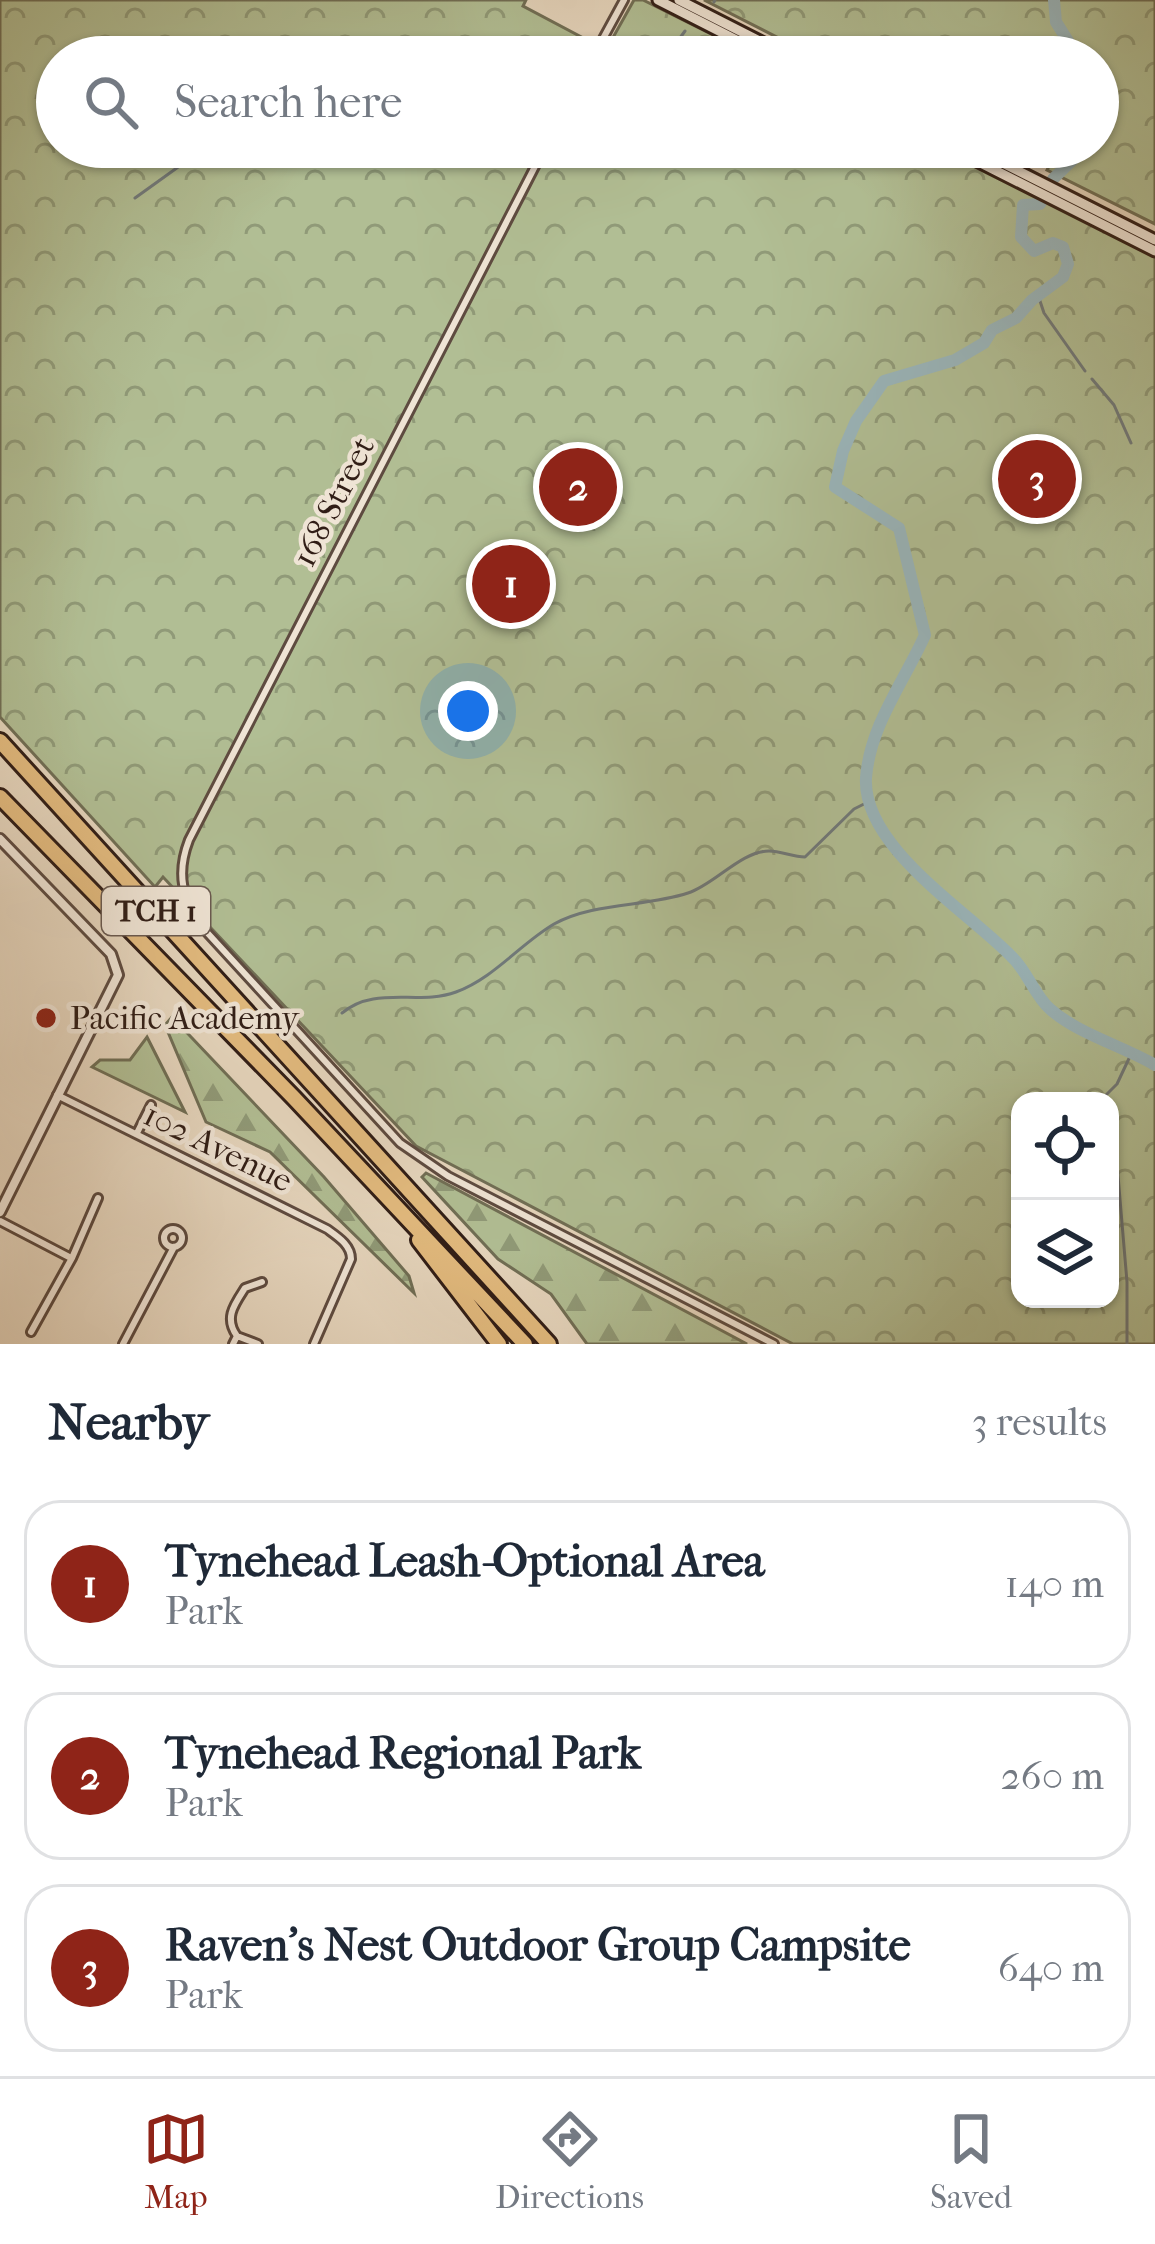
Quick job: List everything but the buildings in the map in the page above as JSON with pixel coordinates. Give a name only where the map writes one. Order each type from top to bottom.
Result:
[{"type":"highway","name":"TCH 1","points":[[0,741],[549,1344]]},
{"type":"highway","name":"TCH 1","points":[[0,797],[526,1344]]},
{"type":"highway","points":[[380,1188],[499,1344]]},
{"type":"main road","points":[[658,0],[729,36]]},
{"type":"main road","points":[[679,0],[750,36]]},
{"type":"main road","points":[[999,168],[1037,184]]},
{"type":"main road","points":[[1008,168],[1155,240]]},
{"type":"main road","points":[[1062,197],[1155,251]]},
{"type":"street","points":[[604,36],[624,0]]},
{"type":"street","name":"168 Street","points":[[534,168],[189,840],[181,883],[188,907],[202,928],[400,1143],[448,1176],[774,1344]]},
{"type":"street","points":[[0,839],[111,954],[117,967],[116,982],[0,1216],[72,1258]]},
{"type":"street","name":"102 Avenue","points":[[57,1095],[328,1229],[350,1252],[314,1344]]},
{"type":"street","points":[[136,1135],[151,1105]]},
{"type":"street","points":[[31,1332],[98,1198]]},
{"type":"street","points":[[123,1344],[174,1247]]},
{"type":"street","points":[[258,1344],[235,1340],[230,1324],[231,1311],[245,1288],[262,1282]]},
{"type":"green space","points":[[0,0],[526,0],[523,6],[580,36],[36,36],[36,168],[981,168],[1155,256],[1155,1344],[793,1344],[416,1146],[163,877],[155,887],[0,717]]},
{"type":"green space","points":[[634,0],[643,0],[715,36],[614,36]]},
{"type":"green space","points":[[704,0],[1155,0],[1155,224],[1047,170],[1119,168],[1119,36],[775,36]]},
{"type":"green space","points":[[172,1017],[324,1177],[409,1276],[414,1293],[270,1152],[206,1122],[165,1025]]},
{"type":"green space","points":[[147,1037],[185,1112],[92,1067],[100,1060],[130,1060]]},
{"type":"green space","points":[[426,1173],[747,1344],[587,1344],[551,1294],[498,1259],[422,1177]]},
{"type":"waterway","points":[[1054,0],[1056,22],[1065,36]]},
{"type":"waterway","points":[[681,36],[685,31]]},
{"type":"waterway","points":[[135,198],[177,168]]},
{"type":"waterway","points":[[1064,168],[1040,204],[1023,205],[1021,237],[1034,251],[1053,243],[1063,247],[1068,264],[1063,277],[1016,318],[992,330],[984,343],[955,360],[884,381],[856,421],[835,487],[899,528],[925,635],[881,722],[869,759],[869,804],[881,829],[922,877],[1013,958],[1050,1009],[1074,1026],[1155,1065]]},
{"type":"waterway","points":[[1038,295],[1044,313],[1085,371]]},
{"type":"waterway","points":[[1092,379],[1114,405],[1131,443]]},
{"type":"waterway","points":[[342,1013],[369,1000],[456,992],[483,978],[554,924],[586,912],[688,893],[759,852],[805,857],[854,809],[868,802]]},
{"type":"waterway","points":[[1109,1092],[1132,1052]]},
{"type":"waterway","points":[[1119,1188],[1127,1344]]},
{"type":"place","name":"Raven's Nest Outdoor Group Campsite","points":[[1037,479]]},
{"type":"place","name":"Tynehead Regional Park","points":[[578,487]]},
{"type":"place","name":"Tynehead Leash-Optional Area","points":[[511,584]]},
{"type":"place","name":"Pacific Academy","points":[[46,1018]]}]
